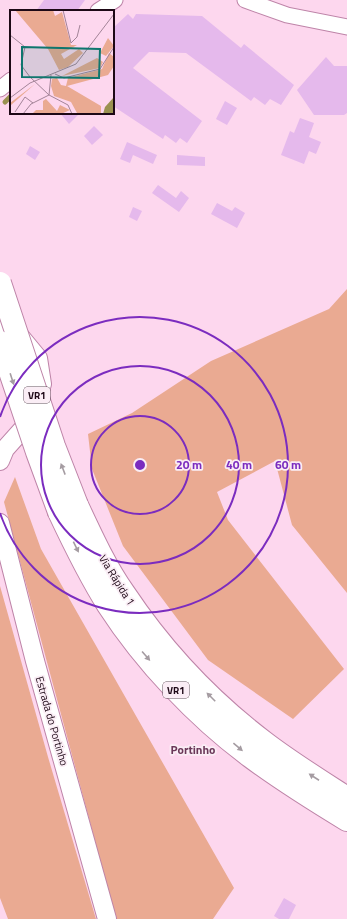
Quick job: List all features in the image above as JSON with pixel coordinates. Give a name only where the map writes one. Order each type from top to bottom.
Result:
[{"type":"highway","name":"Via Rápida 1","points":[[0,284],[54,446],[68,509],[84,563],[108,606],[139,648],[172,686],[208,722],[250,756],[301,792],[347,820]]},
{"type":"highway","name":"Via Rápida 1","points":[[0,342],[37,452],[68,509],[99,552],[123,593],[157,638],[186,673],[219,705],[264,742],[347,798]]},
{"type":"street","points":[[100,10],[115,0]]},
{"type":"street","points":[[245,0],[287,15],[347,27]]},
{"type":"street","points":[[0,89],[10,81]]},
{"type":"street","points":[[0,325],[19,335],[38,358],[42,384],[30,421],[5,449],[0,461]]},
{"type":"street","name":"Estrada do Portinho","points":[[0,523],[35,660],[107,919]]},
{"type":"shaded area","points":[[347,289],[347,593],[292,525],[275,461],[217,492],[228,520],[344,669],[293,719],[208,660],[123,546],[92,469],[88,434],[132,413],[211,361],[329,309]]},
{"type":"shaded area","points":[[15,477],[41,549],[234,888],[213,919],[116,919],[4,502]]},
{"type":"shaded area","points":[[0,586],[48,757],[96,919],[8,919],[0,898]]},
{"type":"building","points":[[44,0],[85,0],[78,10],[37,10]]},
{"type":"building","points":[[128,14],[133,19],[136,14],[202,16],[241,48],[244,44],[294,85],[281,105],[270,99],[265,105],[254,97],[251,101],[186,53],[149,52],[133,68],[202,121],[187,143],[180,138],[176,143],[165,135],[163,139],[114,107],[114,27]]},
{"type":"building","points":[[326,57],[334,66],[347,66],[347,113],[344,115],[314,115],[297,90]]},
{"type":"building","points":[[225,101],[237,108],[227,125],[216,119]]},
{"type":"building","points":[[61,114],[79,114],[69,124]]},
{"type":"building","points":[[300,118],[314,123],[309,137],[321,142],[316,154],[309,151],[304,164],[281,155],[290,131],[294,133]]},
{"type":"building","points":[[94,126],[103,135],[92,145],[84,136]]},
{"type":"building","points":[[127,142],[157,155],[153,164],[133,155],[130,163],[120,159]]},
{"type":"building","points":[[30,146],[40,152],[35,160],[26,154]]},
{"type":"building","points":[[177,155],[205,157],[205,166],[177,165]]},
{"type":"building","points":[[158,185],[176,198],[181,191],[189,198],[179,212],[152,193]]},
{"type":"building","points":[[217,203],[232,211],[235,207],[245,213],[237,228],[211,214]]},
{"type":"building","points":[[133,207],[142,211],[137,221],[129,217]]},
{"type":"building","points":[[284,898],[296,905],[289,919],[279,919],[274,916]]},
{"type":"waterway","points":[[5,102],[10,97]]},
{"type":"district","name":"Portinho","points":[[193,749]]}]
